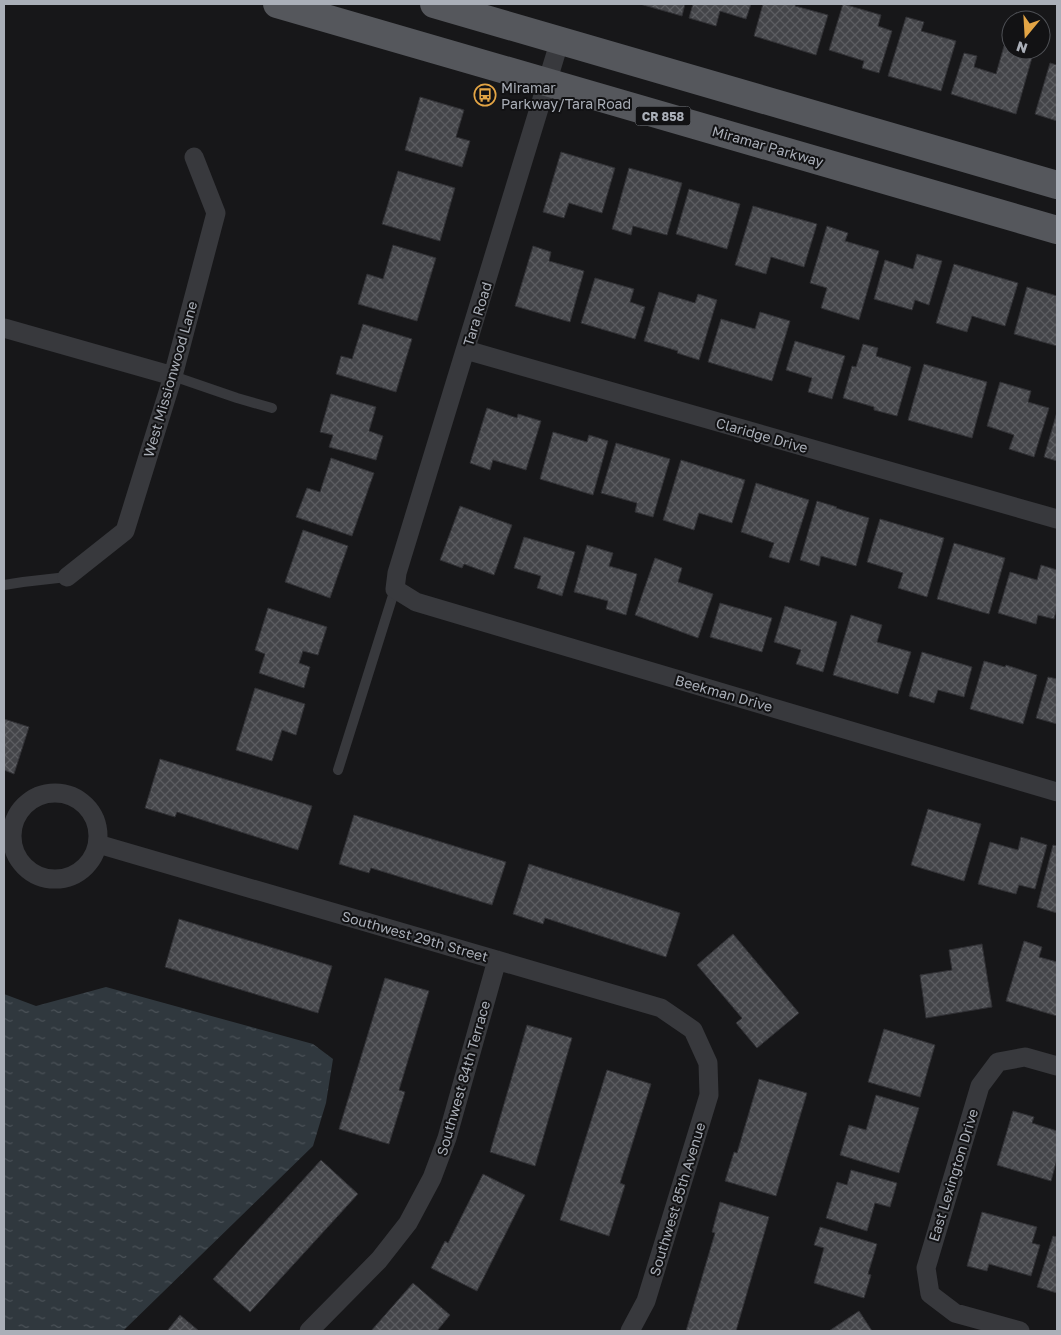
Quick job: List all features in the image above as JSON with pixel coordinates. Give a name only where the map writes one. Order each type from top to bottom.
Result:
[{"type":"main road","name":"Miramar Parkway","points":[[277,4],[1057,230]]},
{"type":"main road","points":[[434,4],[1057,184]]},
{"type":"street","name":"Tara Road","points":[[394,588],[560,40]]},
{"type":"street","name":"West Missionwood Lane","points":[[67,578],[125,532],[173,376],[216,213],[194,157]]},
{"type":"street","points":[[4,328],[173,376]]},
{"type":"street","name":"Claridge Drive","points":[[466,350],[1057,519]]},
{"type":"street","name":"Beekman Drive","points":[[394,588],[416,602],[1057,792]]},
{"type":"street","points":[[58,792],[72,796],[85,804],[93,816],[98,830],[98,844],[93,858],[84,868],[72,876],[58,880],[44,878],[31,873],[20,863],[14,850],[8,822],[30,800],[44,794],[58,792]]},
{"type":"street","name":"Southwest 29th Street","points":[[98,844],[661,1008],[692,1030],[708,1063]]},
{"type":"street","name":"Southwest 84th Terrace","points":[[309,1331],[379,1260],[408,1223],[432,1178],[447,1138],[496,960]]},
{"type":"street","name":"East Lexington Drive","points":[[1020,1331],[954,1313],[930,1294],[926,1268],[980,1086],[998,1062],[1025,1057],[1057,1066]]},
{"type":"street","name":"Southwest 85th Avenue","points":[[630,1331],[646,1301],[709,1095],[708,1063]]},
{"type":"lane","points":[[173,376],[272,408]]},
{"type":"lane","points":[[4,585],[67,578]]},
{"type":"lane","points":[[338,770],[394,588]]},
{"type":"water","points":[[106,987],[313,1044],[333,1059],[326,1103],[313,1146],[123,1331],[4,1331],[4,994],[36,1006]]},
{"type":"building","points":[[640,4],[685,4],[682,16]]},
{"type":"building","points":[[693,4],[751,4],[746,19],[720,11],[716,26],[689,18]]},
{"type":"building","points":[[763,4],[796,4],[795,6],[828,15],[816,55],[754,36]]},
{"type":"building","points":[[843,4],[881,15],[878,26],[892,31],[879,73],[862,68],[864,61],[829,50]]},
{"type":"building","points":[[906,17],[924,22],[921,31],[956,41],[941,91],[888,76]]},
{"type":"building","points":[[964,53],[977,56],[974,67],[996,74],[1001,56],[1001,60],[1031,60],[1016,114],[951,94]]},
{"type":"building","points":[[1050,63],[1057,65],[1057,121],[1035,114]]},
{"type":"building","points":[[420,97],[464,110],[456,137],[470,141],[462,167],[405,150]]},
{"type":"building","points":[[561,152],[615,168],[602,213],[569,203],[564,218],[543,212]]},
{"type":"building","points":[[629,168],[682,183],[667,235],[633,226],[631,235],[612,229]]},
{"type":"building","points":[[398,171],[455,188],[440,241],[382,224]]},
{"type":"building","points":[[689,189],[740,204],[727,249],[676,234]]},
{"type":"building","points":[[753,206],[817,224],[804,267],[771,257],[766,274],[735,265]]},
{"type":"building","points":[[827,226],[848,233],[845,241],[879,251],[859,320],[821,308],[827,288],[810,283]]},
{"type":"building","points":[[393,245],[436,258],[417,321],[358,304],[367,274],[383,279]]},
{"type":"building","points":[[533,246],[551,252],[549,261],[584,271],[570,322],[515,306]]},
{"type":"building","points":[[917,254],[942,261],[929,305],[915,300],[912,310],[874,299],[885,260],[913,269]]},
{"type":"building","points":[[954,264],[1018,283],[1005,326],[972,316],[967,332],[936,323]]},
{"type":"building","points":[[595,278],[634,289],[630,302],[645,307],[635,339],[581,323]]},
{"type":"building","points":[[1027,287],[1057,296],[1057,346],[1014,334]]},
{"type":"building","points":[[659,292],[695,303],[698,294],[717,300],[699,360],[677,353],[678,351],[644,341]]},
{"type":"building","points":[[760,312],[790,321],[772,381],[708,362],[721,319],[755,329]]},
{"type":"building","points":[[363,324],[412,339],[396,392],[336,374],[341,356],[352,359]]},
{"type":"building","points":[[795,341],[845,356],[832,399],[808,392],[812,378],[786,370]]},
{"type":"building","points":[[863,344],[878,348],[876,356],[911,367],[897,416],[874,410],[874,407],[843,398],[852,366],[856,367]]},
{"type":"building","points":[[924,364],[987,382],[972,438],[908,420]]},
{"type":"building","points":[[1000,382],[1031,391],[1028,402],[1049,408],[1034,457],[1009,449],[1014,435],[987,426]]},
{"type":"building","points":[[331,394],[376,407],[369,431],[383,436],[376,460],[329,447],[333,435],[320,432]]},
{"type":"building","points":[[487,408],[517,418],[518,414],[541,421],[526,470],[493,460],[490,470],[470,463]]},
{"type":"building","points":[[1057,412],[1057,461],[1044,457]]},
{"type":"building","points":[[553,432],[587,442],[589,435],[608,441],[593,495],[540,479]]},
{"type":"building","points":[[616,443],[670,459],[653,517],[635,512],[637,503],[601,493]]},
{"type":"building","points":[[331,458],[374,473],[352,536],[296,517],[307,488],[320,492]]},
{"type":"building","points":[[681,460],[745,480],[732,523],[699,513],[694,530],[663,520]]},
{"type":"building","points":[[756,483],[809,500],[789,563],[769,557],[774,543],[741,532]]},
{"type":"building","points":[[817,501],[869,518],[856,566],[821,556],[819,566],[800,560]]},
{"type":"building","points":[[460,506],[512,525],[494,575],[464,564],[462,568],[440,560]]},
{"type":"building","points":[[880,519],[944,538],[927,597],[898,588],[903,573],[867,562]]},
{"type":"building","points":[[303,530],[348,546],[330,598],[285,582]]},
{"type":"building","points":[[524,537],[575,552],[562,596],[537,588],[541,576],[514,568]]},
{"type":"building","points":[[954,543],[1005,558],[989,614],[937,599]]},
{"type":"building","points":[[587,545],[613,553],[609,566],[637,574],[626,615],[606,609],[608,601],[574,592]]},
{"type":"building","points":[[655,558],[682,568],[678,582],[713,594],[698,638],[635,615]]},
{"type":"building","points":[[1041,565],[1057,570],[1057,607],[1054,619],[1038,615],[1036,624],[998,613],[1010,572],[1037,580]]},
{"type":"building","points":[[720,603],[772,618],[762,652],[710,637]]},
{"type":"building","points":[[785,606],[837,622],[823,672],[796,664],[801,650],[774,642]]},
{"type":"building","points":[[268,608],[327,627],[318,655],[303,651],[299,663],[310,667],[304,688],[259,673],[265,654],[255,650]]},
{"type":"building","points":[[851,615],[882,625],[877,642],[911,652],[898,694],[833,675]]},
{"type":"building","points":[[922,652],[972,667],[964,697],[938,690],[934,703],[909,696]]},
{"type":"building","points":[[984,661],[1005,667],[1006,665],[1037,675],[1023,724],[970,709]]},
{"type":"building","points":[[1048,677],[1057,679],[1057,724],[1036,718]]},
{"type":"building","points":[[255,688],[305,704],[296,735],[282,730],[272,761],[236,750]]},
{"type":"building","points":[[4,719],[29,727],[14,774],[4,770]]},
{"type":"building","points":[[160,759],[312,806],[298,850],[177,812],[175,817],[145,808]]},
{"type":"building","points":[[928,809],[981,824],[964,881],[911,865]]},
{"type":"building","points":[[354,815],[506,862],[492,905],[371,868],[369,873],[339,864]]},
{"type":"building","points":[[1021,837],[1047,845],[1035,889],[1019,885],[1016,894],[978,884],[990,842],[1018,850]]},
{"type":"building","points":[[1053,845],[1057,846],[1057,913],[1037,907]]},
{"type":"building","points":[[529,864],[680,913],[666,957],[545,918],[543,924],[513,914]]},
{"type":"building","points":[[179,919],[332,966],[318,1013],[165,967]]},
{"type":"building","points":[[733,934],[799,1013],[757,1048],[736,1023],[742,1018],[697,965]]},
{"type":"building","points":[[1024,941],[1042,947],[1039,957],[1057,962],[1057,1016],[1006,1001]]},
{"type":"building","points":[[982,944],[992,1007],[926,1018],[920,975],[952,970],[949,950]]},
{"type":"building","points":[[385,978],[429,991],[399,1090],[405,1092],[389,1144],[339,1129]]},
{"type":"building","points":[[527,1025],[572,1038],[535,1166],[490,1152]]},
{"type":"building","points":[[884,1029],[935,1045],[920,1097],[868,1082]]},
{"type":"building","points":[[607,1070],[651,1084],[620,1183],[625,1185],[609,1236],[560,1220]]},
{"type":"building","points":[[759,1079],[807,1093],[776,1196],[725,1181],[734,1152],[737,1153]]},
{"type":"building","points":[[876,1095],[919,1108],[899,1173],[840,1155],[849,1125],[866,1130]]},
{"type":"building","points":[[1013,1111],[1034,1117],[1032,1123],[1057,1131],[1057,1159],[1051,1181],[997,1165]]},
{"type":"building","points":[[321,1160],[358,1194],[250,1312],[213,1279]]},
{"type":"building","points":[[851,1170],[897,1183],[890,1207],[875,1203],[867,1231],[826,1218],[837,1182],[847,1185]]},
{"type":"building","points":[[483,1174],[525,1195],[477,1291],[431,1268],[445,1241],[448,1243]]},
{"type":"building","points":[[720,1202],[769,1217],[736,1331],[686,1331],[715,1233],[712,1232]]},
{"type":"building","points":[[982,1212],[1037,1227],[1032,1243],[1040,1245],[1031,1276],[989,1264],[987,1271],[967,1266]]},
{"type":"building","points":[[820,1227],[877,1244],[868,1274],[871,1275],[864,1298],[814,1283],[824,1248],[814,1245]]},
{"type":"building","points":[[1053,1236],[1057,1237],[1057,1293],[1037,1287]]},
{"type":"building","points":[[413,1283],[450,1315],[437,1331],[371,1331]]},
{"type":"building","points":[[859,1311],[872,1331],[829,1331]]},
{"type":"building","points":[[180,1315],[199,1331],[167,1331]]},
{"type":"place","name":"Miramar Parkway/Tara Road","points":[[485,95]]}]
